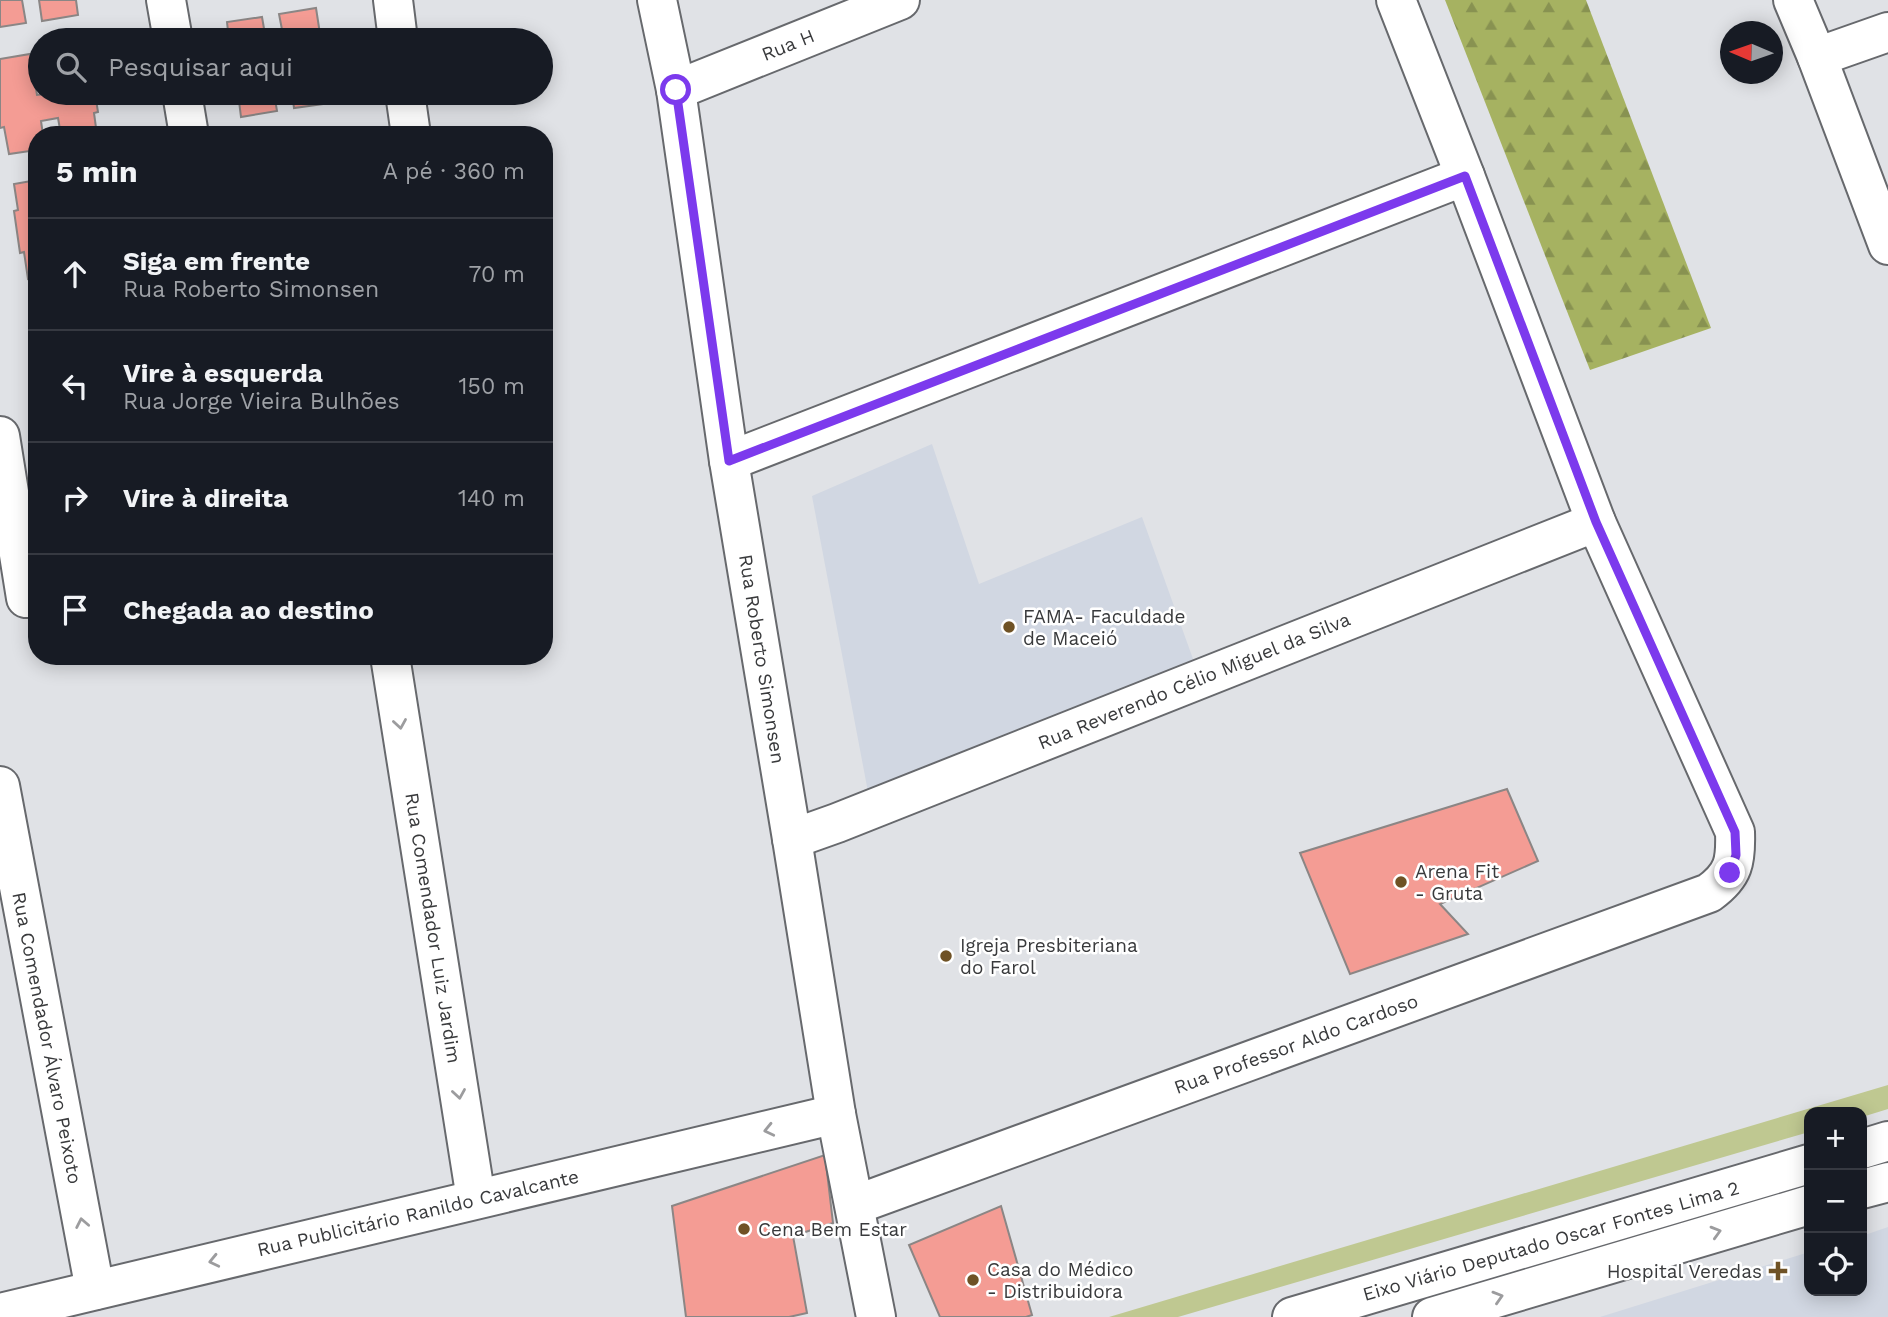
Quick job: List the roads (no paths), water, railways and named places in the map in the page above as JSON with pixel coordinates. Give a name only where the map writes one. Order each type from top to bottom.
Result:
[{"type":"street","points":[[166,0],[171,28]]},
{"type":"street","points":[[393,0],[396,28]]},
{"type":"street","name":"Rua Roberto Simonsen","points":[[657,0],[676,90],[729,461],[836,1114],[876,1317]]},
{"type":"street","name":"Rua H","points":[[676,90],[900,0]]},
{"type":"street","points":[[1395,0],[1596,522]]},
{"type":"street","points":[[1793,0],[1888,245]]},
{"type":"street","points":[[1816,57],[1888,32]]},
{"type":"street","points":[[184,105],[188,126]]},
{"type":"street","points":[[407,105],[410,126]]},
{"type":"street","points":[[729,461],[1465,176]]},
{"type":"street","points":[[0,436],[21,599]]},
{"type":"street","name":"Rua Reverendo Célio Miguel da Silva","points":[[792,839],[1596,522]]},
{"type":"street","name":"Rua Professor Aldo Cardoso","points":[[855,1205],[1709,893],[1722,884],[1730,873],[1736,855],[1735,832],[1596,522]]},
{"type":"street","name":"Rua Comendador Luiz Jardim","points":[[391,665],[476,1199]]},
{"type":"street","name":"Rua Comendador Álvaro Peixoto","points":[[0,786],[95,1290]]},
{"type":"street","name":"Rua Publicitário Ranildo Cavalcante","points":[[0,1312],[836,1114]]},
{"type":"street","points":[[1867,1147],[1888,1141]]},
{"type":"street","name":"Eixo Viário Deputado Oscar Fontes Lima 2","points":[[1292,1317],[1804,1165]]},
{"type":"street","points":[[1867,1188],[1888,1182]]},
{"type":"street","name":"Eixo Viário Deputado Oscar Fontes Lima 2","points":[[1432,1317],[1804,1206]]},
{"type":"place","name":"FAMA- Faculdade de Maceió","points":[[1009,627]]},
{"type":"place","name":"Arena Fit - Gruta","points":[[1401,882]]},
{"type":"place","name":"Igreja Presbiteriana do Farol","points":[[946,956]]},
{"type":"place","name":"Cena Bem Estar","points":[[744,1229]]},
{"type":"place","name":"Hospital Veredas","points":[[1778,1271]]},
{"type":"place","name":"Casa do Médico - Distribuidora","points":[[973,1280]]}]
